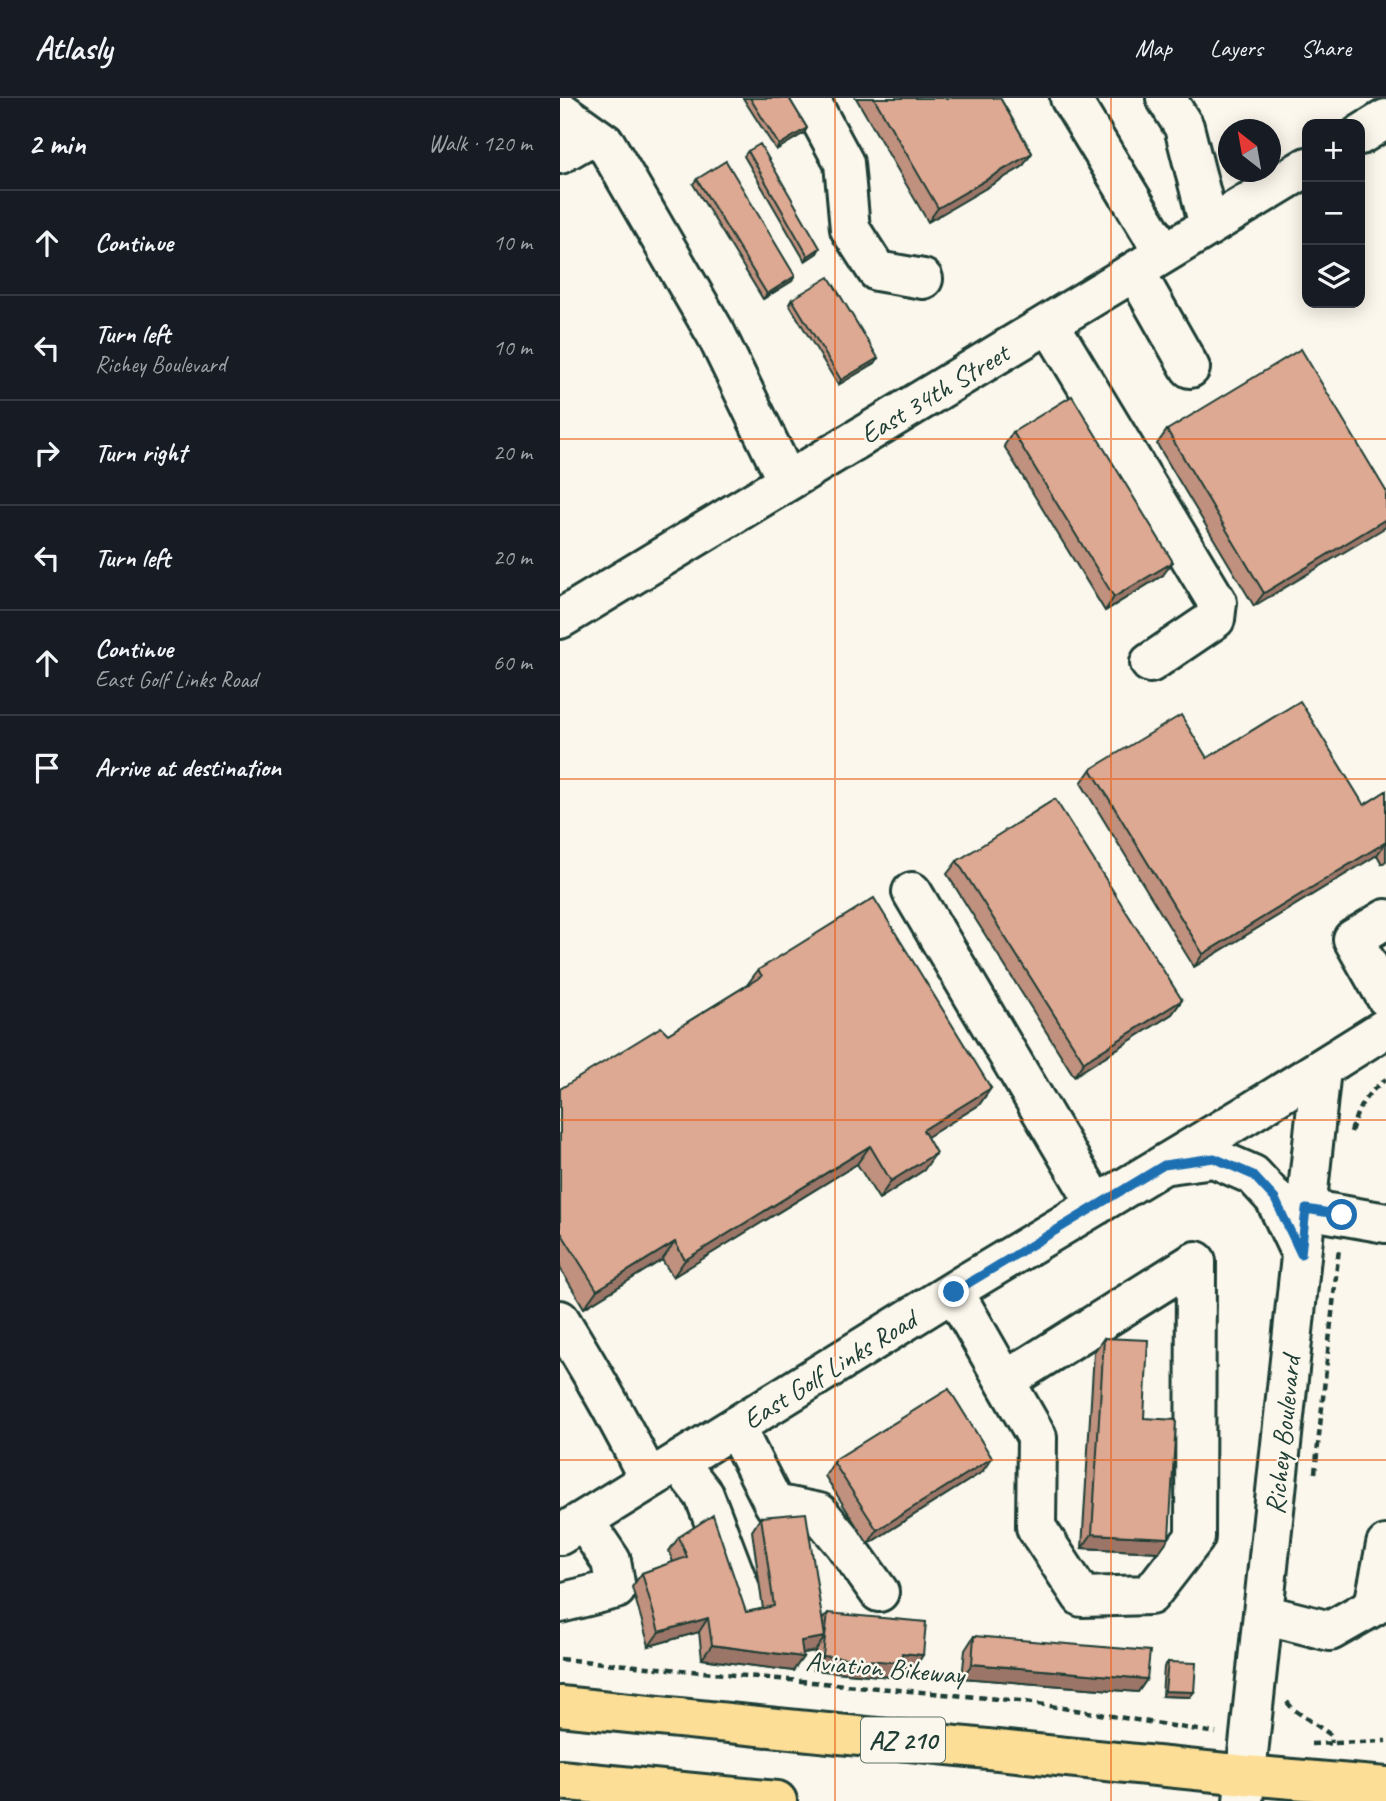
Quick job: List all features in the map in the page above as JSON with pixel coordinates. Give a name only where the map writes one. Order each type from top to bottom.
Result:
[{"type":"main road","name":"AZ 210","points":[[560,1706],[1244,1788],[1386,1787]]},
{"type":"main road","points":[[560,1780],[777,1801]]},
{"type":"street","points":[[809,98],[844,163],[850,229],[877,271],[923,279]]},
{"type":"street","points":[[1070,98],[1149,262],[1190,369]]},
{"type":"street","points":[[1166,98],[1184,127],[1209,226]]},
{"type":"street","points":[[560,111],[606,144],[716,334],[788,481]]},
{"type":"street","points":[[1365,132],[1386,120]]},
{"type":"street","points":[[560,155],[593,135]]},
{"type":"street","name":"East 34th Street","points":[[560,619],[1302,170]]},
{"type":"street","points":[[1049,323],[1217,602],[1215,619],[1150,663]]},
{"type":"street","points":[[912,892],[1097,1205]]},
{"type":"street","points":[[1386,919],[1353,939],[1386,997]]},
{"type":"street","name":"East Golf Links Road","points":[[572,1528],[1386,1028]]},
{"type":"street","name":"Richey Boulevard","points":[[1244,1788],[1321,1069]]},
{"type":"street","points":[[1164,1165],[1214,1158],[1253,1175],[1275,1199],[1301,1254]]},
{"type":"street","points":[[1306,1209],[1386,1223]]},
{"type":"street","points":[[954,1292],[1037,1437],[1036,1527],[1082,1597],[1150,1595],[1195,1537],[1196,1261],[1005,1381]]},
{"type":"street","points":[[560,1320],[604,1393],[664,1471],[704,1495],[745,1602]]},
{"type":"street","points":[[735,1427],[774,1504],[819,1513],[879,1592]]},
{"type":"street","points":[[560,1603],[616,1589],[611,1561],[572,1528]]},
{"type":"street","points":[[1262,1614],[1330,1631],[1374,1606],[1386,1545]]},
{"type":"path","points":[[1350,1134],[1358,1107],[1371,1090],[1386,1079]]},
{"type":"path","name":"Aviation Bikeway","points":[[560,1659],[1020,1701],[1205,1731]]},
{"type":"path","points":[[1286,1701],[1293,1709],[1331,1735],[1331,1743],[1386,1741]]},
{"type":"building","points":[[750,98],[789,98],[807,128],[779,145]]},
{"type":"building","points":[[874,98],[1000,98],[1032,153],[938,208]]},
{"type":"building","points":[[760,144],[820,248],[808,256],[748,151]]},
{"type":"building","points":[[726,161],[795,276],[767,294],[697,179]]},
{"type":"building","points":[[829,277],[878,358],[841,380],[792,299]]},
{"type":"building","points":[[1301,349],[1386,491],[1386,519],[1264,593],[1167,430]]},
{"type":"building","points":[[1072,396],[1173,562],[1114,597],[1013,432]]},
{"type":"building","points":[[1300,701],[1364,805],[1386,791],[1386,842],[1203,954],[1091,769],[1181,715],[1207,758]]},
{"type":"building","points":[[1055,799],[1182,1000],[1084,1062],[957,861]]},
{"type":"building","points":[[874,898],[991,1088],[923,1130],[936,1153],[891,1181],[870,1146],[685,1260],[675,1242],[597,1290],[560,1231],[560,1089],[661,1027],[668,1034],[762,976],[758,970]]},
{"type":"building","points":[[1104,1338],[1148,1340],[1144,1418],[1176,1420],[1169,1538],[1092,1534]]},
{"type":"building","points":[[949,1389],[992,1458],[877,1530],[834,1463],[836,1459]]},
{"type":"building","points":[[806,1513],[825,1637],[801,1641],[803,1657],[712,1645],[708,1618],[659,1632],[642,1573],[687,1557],[679,1537],[713,1515],[746,1612],[774,1606],[761,1517]]},
{"type":"building","points":[[828,1613],[926,1622],[923,1655],[902,1653],[901,1663],[823,1656]]},
{"type":"building","points":[[974,1636],[1150,1651],[1147,1679],[972,1664]]},
{"type":"building","points":[[1168,1662],[1196,1663],[1194,1692],[1165,1691]]},
{"type":"route","points":[[954,1292],[1164,1165],[1214,1158],[1253,1175],[1275,1199],[1301,1254],[1306,1209],[1342,1215]]}]
